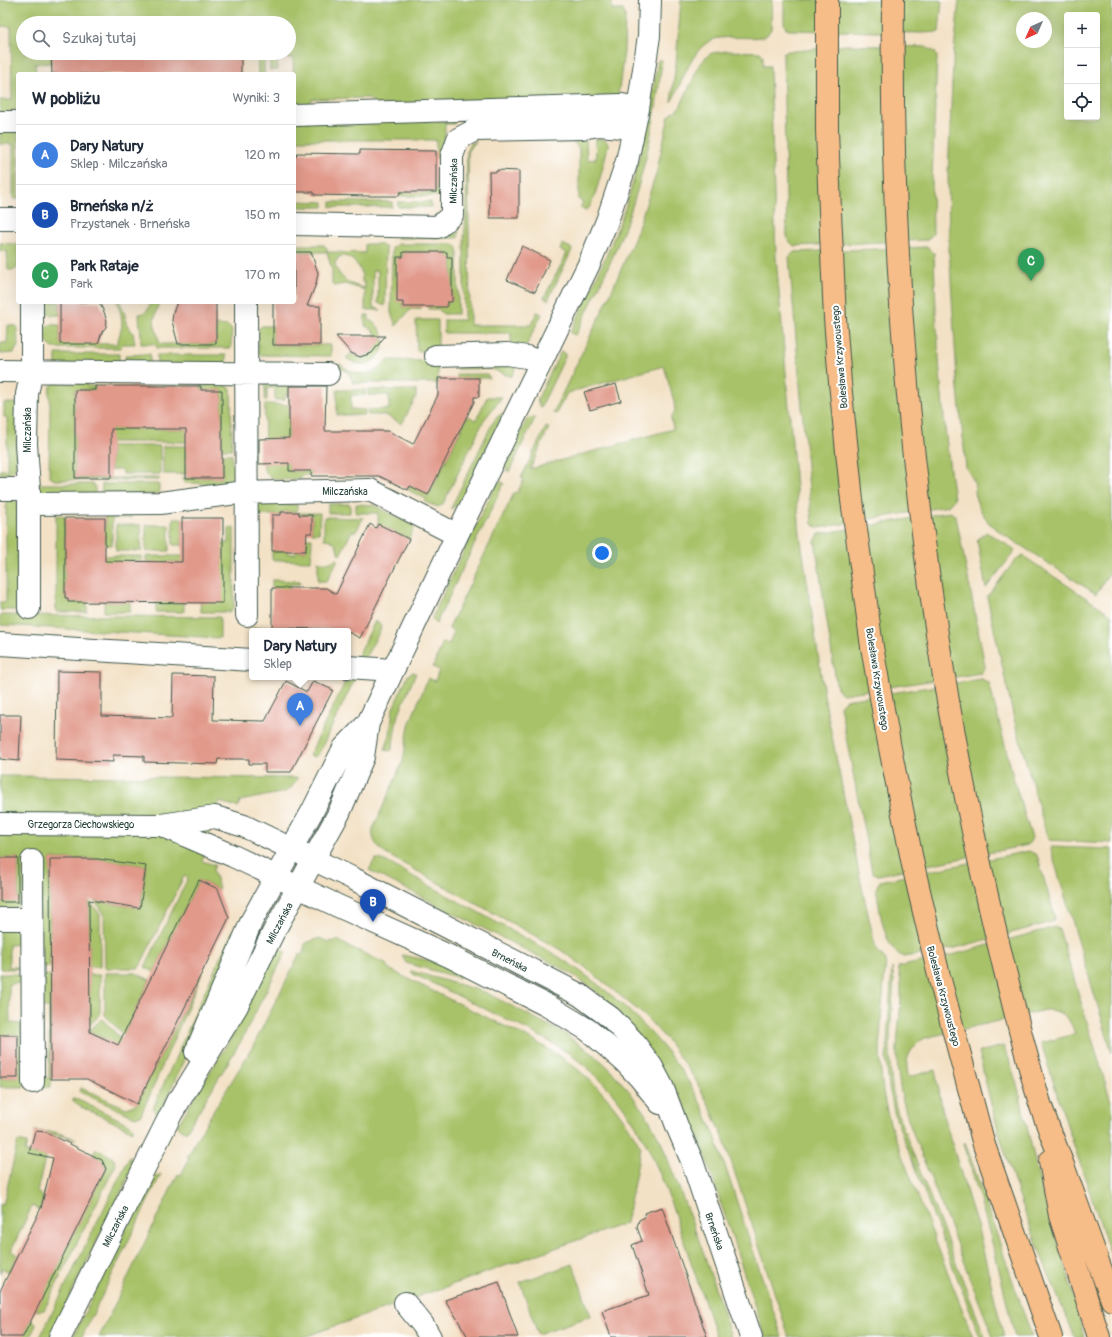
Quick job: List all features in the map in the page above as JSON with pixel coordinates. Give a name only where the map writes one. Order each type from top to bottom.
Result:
[{"type":"main road","name":"Bolesława Krzywoustego","points":[[827,0],[827,130],[833,279],[840,383],[854,518],[872,647],[895,776],[926,923],[984,1145],[1051,1337]]},
{"type":"main road","points":[[893,0],[893,136],[899,283],[911,438],[939,648],[961,770],[986,893],[1021,1034],[1040,1103],[1112,1300]]},
{"type":"main road","points":[[1040,1103],[1060,1216],[1099,1337]]},
{"type":"street","name":"Milczańska","points":[[171,1114],[237,1006],[272,937],[339,813],[363,758],[368,723],[457,535],[589,264],[607,221],[627,161],[636,119],[649,36],[650,0]]},
{"type":"street","points":[[296,115],[622,105],[636,119]]},
{"type":"street","name":"Milczańska","points":[[296,224],[438,227],[452,215],[452,156],[458,138],[475,130],[582,128],[636,119]]},
{"type":"street","points":[[0,122],[16,122]]},
{"type":"street","points":[[0,219],[16,219]]},
{"type":"street","name":"Milczańska","points":[[29,608],[29,496],[26,444],[27,394],[32,371],[32,304]]},
{"type":"street","points":[[246,304],[247,615]]},
{"type":"street","points":[[436,356],[507,354],[527,356],[540,363]]},
{"type":"street","points":[[0,371],[246,372],[328,374]]},
{"type":"street","name":"Milczańska","points":[[0,489],[29,496],[160,503],[246,493],[370,490],[457,535]]},
{"type":"street","points":[[0,644],[249,660]]},
{"type":"street","points":[[351,667],[393,670]]},
{"type":"street","name":"Milczańska","points":[[60,1337],[171,1114],[252,920],[314,810],[344,748],[368,723]]},
{"type":"street","name":"Grzegorza Ciechowskiego","points":[[0,824],[161,825],[215,817],[244,826],[292,849]]},
{"type":"street","name":"Grzegorza Ciechowskiego","points":[[161,825],[276,876]]},
{"type":"street","name":"Brneńska","points":[[292,849],[352,878],[580,995],[611,1018],[633,1041],[652,1067],[662,1086],[692,1161],[751,1337]]},
{"type":"street","points":[[32,862],[33,1082]]},
{"type":"street","name":"Brneńska","points":[[276,876],[298,888],[449,956],[548,1006],[588,1030],[625,1062],[644,1083],[677,1126]]},
{"type":"street","points":[[0,919],[32,919]]},
{"type":"street","points":[[405,1303],[423,1325],[430,1337]]},
{"type":"green space","points":[[0,0],[612,0],[612,10],[623,10],[625,15],[624,51],[618,97],[376,105],[368,98],[312,99],[309,105],[297,106],[296,72],[293,72],[293,60],[296,60],[296,16],[16,16],[16,60],[51,60],[51,63],[35,64],[36,72],[16,72],[16,109],[12,113],[0,113],[0,100],[12,100],[11,27],[0,26]]},
{"type":"green space","points":[[681,0],[772,0],[771,29],[767,35],[763,37],[725,37],[710,41],[695,55],[671,102],[676,63]]},
{"type":"green space","points":[[784,0],[942,0],[939,32],[922,33],[790,30],[785,27],[784,23]]},
{"type":"green space","points":[[959,0],[1112,0],[1112,569],[1096,594],[1000,532],[989,523],[976,500],[974,481],[966,468],[957,379],[949,248],[948,174],[953,62]]},
{"type":"green space","points":[[846,45],[926,47],[935,52],[937,57],[932,179],[933,234],[927,240],[794,246],[787,239],[783,54],[787,51]]},
{"type":"green space","points":[[727,51],[760,52],[763,55],[763,66],[770,66],[776,257],[800,534],[825,701],[861,883],[875,945],[886,960],[880,1048],[883,1092],[887,1113],[894,1135],[973,1337],[789,1337],[723,1137],[710,1107],[695,1079],[667,1040],[645,1016],[585,967],[559,949],[386,854],[380,849],[373,837],[373,829],[403,761],[409,725],[428,678],[435,681],[439,670],[433,667],[443,642],[449,644],[454,632],[449,628],[514,493],[517,493],[524,479],[521,478],[546,427],[549,428],[530,469],[673,429],[671,418],[675,411],[674,402],[664,366],[567,393],[556,414],[553,413],[609,297],[635,237],[656,174],[669,116],[680,107],[699,66],[706,57],[712,53]]},
{"type":"green space","points":[[257,60],[264,60],[264,72],[258,72]]},
{"type":"green space","points":[[270,60],[277,60],[278,70],[270,70]]},
{"type":"green space","points":[[658,60],[662,60],[653,126],[637,190],[618,245],[576,335],[570,333],[609,250],[628,199],[642,147]]},
{"type":"green space","points":[[296,121],[454,121],[454,124],[445,124],[445,152],[436,158],[436,140],[296,140]]},
{"type":"green space","points":[[0,128],[16,128],[16,199],[13,199],[13,144],[0,144]]},
{"type":"green space","points":[[586,139],[587,160],[596,159],[595,139],[604,139],[608,143],[605,160],[596,190],[587,210],[580,208],[583,202],[579,200],[579,148],[571,140]]},
{"type":"green space","points":[[477,141],[468,150],[470,325],[531,325],[537,312],[542,314],[526,346],[511,346],[511,333],[444,333],[444,320],[464,320],[464,239],[467,150],[470,144]]},
{"type":"green space","points":[[436,176],[442,180],[442,196],[399,196],[400,192],[436,192]]},
{"type":"green space","points":[[296,201],[324,202],[324,207],[296,207]]},
{"type":"green space","points":[[331,202],[392,202],[392,207],[331,207]]},
{"type":"green space","points":[[398,202],[431,202],[431,207],[398,207]]},
{"type":"green space","points":[[457,222],[459,227],[458,238],[397,238],[397,234]]},
{"type":"green space","points":[[0,243],[16,244],[15,270],[8,270],[7,251],[0,251]]},
{"type":"green space","points":[[365,244],[380,244],[386,248],[385,306],[378,303],[378,270],[373,270],[373,307],[381,310],[365,310],[365,290],[345,284],[334,286],[332,284],[332,270],[327,252],[365,253]],"holes":[[[344,256],[353,261],[360,269],[362,282],[365,283],[365,288],[350,283],[339,273],[335,263],[338,258]]]},
{"type":"green space","points":[[397,244],[454,244],[458,248],[458,314],[443,314],[438,309],[428,309],[428,307],[452,301],[452,258],[447,257],[447,252],[403,252],[403,307],[421,307],[421,309],[411,309],[396,326],[391,313],[392,248]]},
{"type":"green space","points":[[562,244],[571,248],[572,250],[548,300],[544,298],[567,253],[560,250]]},
{"type":"green space","points":[[296,245],[324,245],[327,248],[327,252],[296,252]]},
{"type":"green space","points":[[928,247],[934,253],[940,376],[954,499],[948,506],[818,528],[812,524],[789,257],[794,252]]},
{"type":"green space","points":[[45,304],[60,304],[60,315],[50,315],[46,312]]},
{"type":"green space","points":[[118,304],[121,304],[126,323],[133,333],[135,344],[122,344],[120,348],[53,348],[50,346],[45,336],[46,326],[60,325],[60,343],[117,344],[122,326],[121,314]]},
{"type":"green space","points":[[150,304],[158,304],[154,321],[160,344],[216,344],[216,325],[228,326],[232,330],[231,348],[157,348],[155,344],[141,344],[139,314],[145,312]]},
{"type":"green space","points":[[365,315],[369,315],[369,320],[378,327],[383,336],[383,345],[380,353],[374,360],[366,364],[357,363],[346,358],[351,353],[359,356],[366,356],[375,348],[376,335],[372,330],[365,326]]},
{"type":"green space","points":[[416,320],[438,320],[437,351],[417,351]]},
{"type":"green space","points":[[8,325],[17,326],[18,346],[14,353],[0,354],[0,343],[7,343]]},
{"type":"green space","points":[[262,326],[273,326],[273,345],[331,345],[331,356],[261,355],[258,353],[258,329]]},
{"type":"green space","points":[[561,351],[565,354],[565,357],[541,407],[539,406],[537,400]]},
{"type":"green space","points":[[56,354],[119,354],[119,365],[56,365]]},
{"type":"green space","points":[[150,354],[150,365],[125,365],[125,355]]},
{"type":"green space","points":[[157,355],[226,355],[226,365],[157,365]]},
{"type":"green space","points":[[387,360],[437,361],[438,383],[353,383],[348,373],[339,368],[338,365],[340,364],[352,372],[365,374],[376,370]]},
{"type":"green space","points":[[457,363],[518,364],[511,377],[492,369],[457,369]]},
{"type":"green space","points":[[457,374],[487,374],[490,378],[457,378]]},
{"type":"green space","points":[[55,383],[86,383],[87,386],[95,386],[95,390],[75,390],[75,478],[159,478],[159,480],[54,480],[49,476],[49,394],[50,387]]},
{"type":"green space","points":[[208,383],[224,384],[231,389],[232,449],[222,449],[222,390],[201,390],[201,386],[208,386]]},
{"type":"green space","points":[[265,383],[289,383],[289,395],[285,395],[285,400],[275,400],[275,388],[267,388],[267,400],[265,400]]},
{"type":"green space","points":[[337,390],[365,390],[365,395],[351,395],[351,409],[365,410],[365,415],[337,415]]},
{"type":"green space","points":[[368,390],[416,390],[416,397],[402,424],[385,415],[368,415],[368,410],[389,409],[389,395],[368,395]]},
{"type":"green space","points":[[487,397],[502,397],[484,420],[443,504],[438,507],[425,502],[426,499],[408,490],[410,486],[429,495],[468,416],[476,420]]},
{"type":"green space","points":[[4,403],[17,403],[16,466],[14,471],[8,474],[0,474],[0,470],[7,470],[7,417],[4,417]]},
{"type":"green space","points":[[265,404],[289,405],[289,471],[311,471],[311,475],[301,475],[301,479],[280,480],[270,477],[267,474],[264,469]]},
{"type":"green space","points":[[504,412],[460,502],[450,510],[492,424],[497,417]]},
{"type":"green space","points":[[533,417],[535,418],[509,472],[505,466],[527,419]]},
{"type":"green space","points":[[106,429],[191,429],[191,442],[106,442]]},
{"type":"green space","points":[[111,446],[160,446],[160,474],[123,474],[122,470],[111,470]]},
{"type":"green space","points":[[163,446],[186,446],[186,474],[163,474]]},
{"type":"green space","points":[[222,454],[232,454],[232,464],[236,466],[234,475],[228,481],[221,484],[185,483],[181,478],[222,478]]},
{"type":"green space","points":[[502,482],[504,483],[436,624],[432,618],[437,607],[496,484]]},
{"type":"green space","points":[[36,484],[93,484],[95,486],[95,496],[39,494]]},
{"type":"green space","points":[[102,484],[159,484],[159,494],[101,496]]},
{"type":"green space","points":[[6,500],[14,500],[18,503],[17,610],[0,610],[0,602],[6,602]]},
{"type":"green space","points":[[258,503],[297,504],[297,512],[281,512],[281,515],[253,515]]},
{"type":"green space","points":[[328,504],[350,504],[350,513],[328,513]]},
{"type":"green space","points":[[356,504],[373,505],[415,526],[409,539],[378,524],[378,513],[356,513]]},
{"type":"green space","points":[[107,512],[130,512],[131,518],[112,518],[112,545],[105,545],[105,535],[101,534],[101,528],[105,528],[105,515]]},
{"type":"green space","points":[[950,512],[956,516],[985,666],[981,673],[843,694],[837,689],[815,541],[819,534]]},
{"type":"green space","points":[[299,513],[320,513],[319,533],[312,533],[312,515],[299,515]]},
{"type":"green space","points":[[56,515],[65,516],[65,597],[68,598],[69,602],[87,602],[87,612],[56,612]]},
{"type":"green space","points":[[324,517],[363,518],[356,532],[352,531],[340,555],[334,543],[330,540],[324,539]]},
{"type":"green space","points":[[173,518],[182,518],[182,545],[173,545]]},
{"type":"green space","points":[[116,525],[141,525],[141,551],[116,551]]},
{"type":"green space","points":[[146,525],[169,525],[169,551],[146,551]]},
{"type":"green space","points":[[229,528],[234,528],[234,607],[230,612],[201,612],[200,602],[223,543],[229,543]]},
{"type":"green space","points":[[986,532],[1015,551],[986,588],[977,540]]},
{"type":"green space","points":[[307,538],[312,538],[311,561],[272,560],[272,551],[287,551],[287,553],[295,554],[296,551],[306,551]]},
{"type":"green space","points":[[96,556],[141,556],[141,561],[130,561],[130,566],[103,562]]},
{"type":"green space","points":[[146,556],[192,556],[185,562],[164,562],[155,566],[154,562],[146,561]]},
{"type":"green space","points":[[1023,556],[1112,615],[1112,843],[1048,840],[1014,719],[987,597],[1014,562]]},
{"type":"green space","points":[[336,558],[338,559],[327,581],[318,581],[318,561],[327,563]]},
{"type":"green space","points":[[272,580],[300,581],[300,584],[290,584],[289,589],[272,588]]},
{"type":"green space","points":[[104,602],[130,602],[130,612],[104,612]]},
{"type":"green space","points":[[156,602],[184,602],[184,612],[156,612]]},
{"type":"green space","points":[[0,615],[220,617],[220,638],[0,625]]},
{"type":"green space","points":[[375,621],[381,625],[380,631],[366,656],[319,753],[315,757],[309,756],[346,680],[351,680],[351,670]]},
{"type":"green space","points":[[413,672],[416,673],[397,718],[392,750],[385,750],[390,735],[393,708],[408,675]]},
{"type":"green space","points":[[982,679],[989,683],[1015,784],[1032,838],[1028,845],[878,875],[872,872],[840,706],[845,700]]},
{"type":"green space","points":[[0,776],[298,778],[291,788],[285,792],[240,801],[238,807],[219,802],[202,861],[215,865],[213,870],[219,888],[218,889],[199,880],[154,972],[145,967],[188,878],[184,876],[139,968],[105,968],[104,913],[95,901],[140,908],[146,866],[98,859],[50,859],[50,941],[55,951],[50,952],[50,967],[39,967],[21,903],[17,908],[0,913],[0,902],[18,901],[18,858],[0,858]]},
{"type":"green space","points":[[1050,847],[1112,849],[1112,1053]]},
{"type":"green space","points":[[1029,851],[1037,855],[1055,917],[1052,922],[955,948],[904,957],[897,953],[891,946],[884,927],[879,906],[876,888],[880,881]]},
{"type":"green space","points":[[376,859],[383,860],[556,955],[613,996],[662,1046],[690,1084],[701,1104],[716,1139],[782,1337],[765,1337],[702,1146],[684,1104],[668,1078],[614,1007],[591,987],[565,970],[369,870]]},
{"type":"green space","points":[[89,901],[100,914],[100,967],[89,967]]},
{"type":"green space","points":[[0,925],[13,928],[21,935],[24,944],[9,945],[9,967],[24,967],[24,969],[0,969]]},
{"type":"green space","points":[[1055,927],[1059,929],[1112,1105],[1112,1258],[1041,1043],[1075,1034],[1068,1019],[1061,1013],[1045,1010],[925,1038],[915,1046],[909,1054],[907,1060],[907,1071],[909,1077],[935,1070],[944,1118],[978,1229],[1004,1337],[993,1337],[911,1128],[905,1108],[900,1088],[897,1057],[901,996],[898,967],[956,954]]},
{"type":"green space","points":[[237,929],[203,1017],[159,1116],[153,1108],[232,932]]},
{"type":"green space","points":[[320,938],[328,942],[338,940],[385,963],[389,969],[529,1038],[567,1061],[592,1082],[614,1106],[641,1147],[626,1223],[304,1337],[99,1337],[178,1174],[181,1175],[189,1159],[187,1158],[197,1138],[252,1048],[299,955],[303,954],[305,949],[304,946],[306,943]]},
{"type":"green space","points":[[277,947],[286,952],[241,1041],[186,1132],[177,1126],[232,1036]]},
{"type":"green space","points":[[402,955],[441,963],[462,973],[462,975],[459,978],[406,963]]},
{"type":"green space","points":[[892,968],[894,980],[890,1064],[891,1081],[898,1115],[985,1337],[980,1337],[895,1116],[889,1088],[886,1058]]},
{"type":"green space","points":[[411,971],[485,992],[565,1034],[607,1066],[630,1092],[650,1121],[662,1144],[704,1254],[731,1337],[716,1337],[664,1184],[642,1136],[628,1113],[612,1092],[593,1073],[570,1054],[546,1039],[413,974]]},
{"type":"green space","points":[[105,973],[136,973],[150,980],[125,1031],[126,1038],[105,1015]]},
{"type":"green space","points":[[0,974],[24,974],[24,983],[9,984],[10,1023],[24,1024],[24,1087],[0,1087],[0,1078],[18,1078],[18,1035],[0,1035]]},
{"type":"green space","points":[[202,974],[141,1115],[135,1117],[80,1092],[81,1088],[126,1108],[137,1104]]},
{"type":"green space","points":[[50,975],[50,978],[55,978],[50,997],[51,1087],[39,1087],[39,1078],[49,1078],[49,1008],[39,1007],[39,976]]},
{"type":"green space","points":[[89,975],[100,975],[100,1015],[90,1025]]},
{"type":"green space","points":[[102,1019],[124,1042],[121,1047],[89,1031]]},
{"type":"green space","points":[[1003,1046],[1009,1059],[1018,1088],[1041,1187],[1069,1278],[1084,1337],[1075,1337],[1060,1302],[1032,1232],[997,1125],[979,1052]]},
{"type":"green space","points":[[72,1099],[78,1100],[131,1125],[133,1131],[79,1106]]},
{"type":"green space","points":[[34,1131],[55,1132],[76,1139],[51,1134],[37,1192],[43,1197],[40,1210],[32,1206],[11,1251],[18,1255],[9,1272],[2,1268],[0,1273],[0,1204],[3,1205],[18,1141],[27,1143],[25,1152],[37,1155],[42,1132]]},
{"type":"green space","points":[[965,1142],[1032,1337],[1015,1337],[995,1253],[964,1143]]},
{"type":"green space","points":[[96,1149],[111,1156],[116,1164],[44,1310],[36,1310],[106,1169],[102,1160],[93,1155]]},
{"type":"green space","points":[[130,1156],[132,1165],[131,1171],[50,1337],[40,1337]]},
{"type":"green space","points":[[161,1174],[82,1337],[73,1337],[148,1183],[153,1178]]},
{"type":"green space","points":[[573,1264],[591,1316],[538,1334],[520,1282]]},
{"type":"green space","points":[[31,1320],[36,1325],[30,1337],[23,1337]]},
{"type":"building","points":[[51,60],[241,60],[241,72],[52,72]]},
{"type":"building","points":[[360,150],[436,151],[436,192],[400,192],[399,196],[371,196],[314,195],[314,192],[296,192],[297,153],[360,154]]},
{"type":"building","points":[[497,170],[519,171],[519,218],[490,218],[489,172],[497,172]]},
{"type":"building","points":[[522,246],[550,260],[535,292],[507,280]]},
{"type":"building","points":[[296,252],[311,252],[318,273],[316,284],[307,306],[320,306],[320,345],[273,345],[273,304],[296,304]]},
{"type":"building","points":[[403,252],[447,252],[447,257],[452,257],[452,302],[447,302],[447,307],[403,307],[403,302],[397,302],[397,257],[403,257]]},
{"type":"building","points":[[60,304],[100,304],[107,321],[106,327],[102,332],[98,344],[60,344]]},
{"type":"building","points":[[176,304],[216,304],[216,344],[178,344],[172,321]]},
{"type":"building","points":[[336,336],[385,336],[372,353],[360,357],[351,353]]},
{"type":"building","points":[[438,378],[479,378],[479,397],[474,397],[474,402],[428,495],[410,486],[408,490],[379,476],[311,476],[311,471],[289,471],[289,463],[259,464],[259,439],[289,438],[289,386],[326,386],[325,431],[388,431],[413,444],[438,395]]},
{"type":"building","points":[[616,384],[621,401],[590,410],[584,392]]},
{"type":"building","points":[[95,386],[201,386],[201,390],[222,390],[222,478],[186,478],[186,429],[111,429],[111,478],[75,478],[75,390],[95,390]]},
{"type":"building","points":[[281,512],[299,512],[299,515],[312,515],[312,533],[307,533],[306,551],[272,551],[272,515],[281,515]]},
{"type":"building","points":[[65,518],[105,518],[105,561],[182,562],[182,518],[223,518],[223,603],[68,602],[68,598],[65,598]]},
{"type":"building","points":[[370,524],[376,528],[378,524],[409,539],[360,638],[351,634],[351,628],[272,628],[272,588],[326,588],[336,594]]},
{"type":"building","points":[[57,671],[102,672],[102,716],[172,718],[173,675],[214,676],[213,720],[265,721],[286,681],[307,692],[313,681],[333,690],[291,772],[265,772],[265,764],[249,764],[249,759],[218,759],[217,764],[144,762],[144,756],[113,755],[113,762],[56,760]]},
{"type":"building","points":[[0,715],[21,715],[19,761],[0,759]]},
{"type":"building","points":[[0,858],[18,858],[18,902],[0,902]]},
{"type":"building","points":[[50,859],[98,859],[146,866],[140,908],[89,900],[90,1032],[118,1045],[199,880],[218,889],[229,918],[137,1104],[87,1079],[51,1079]]},
{"type":"building","points":[[0,1035],[18,1035],[18,1078],[0,1078]]},
{"type":"building","points":[[35,1131],[46,1132],[102,1160],[106,1169],[23,1337],[0,1337],[0,1291],[41,1208],[53,1158],[29,1153]]},
{"type":"building","points":[[662,1207],[707,1337],[611,1337],[602,1311],[649,1295],[632,1245],[642,1241],[637,1227],[639,1220],[645,1217],[644,1213]]},
{"type":"building","points":[[499,1282],[518,1337],[468,1337],[445,1300]]},
{"type":"place","name":"Park Rataje","points":[[1031,281]]},
{"type":"place","name":"Dary Natury","points":[[300,726]]},
{"type":"place","name":"Brneńska n/ż","points":[[373,922]]}]
